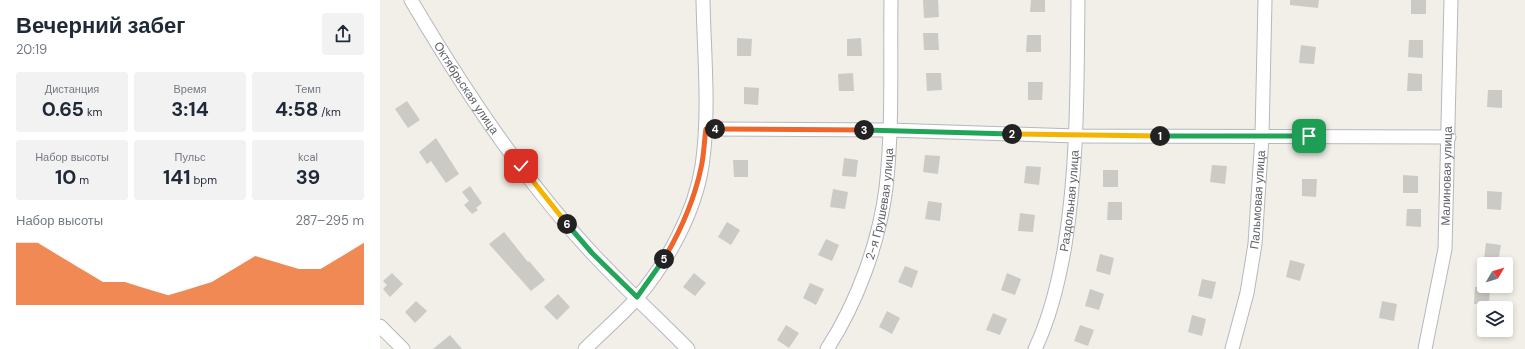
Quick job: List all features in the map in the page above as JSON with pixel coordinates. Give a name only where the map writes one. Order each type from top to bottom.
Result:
[{"type":"street","name":"Октябрьская улица","points":[[411,0],[440,49],[526,171],[592,253],[688,349]]},
{"type":"street","points":[[585,349],[637,297],[663,261],[682,228],[702,167],[706,129],[703,0]]},
{"type":"street","name":"2-я Грушевая улица","points":[[827,349],[855,295],[869,259],[879,224],[886,188],[889,130],[891,0]]},
{"type":"street","name":"Раздольная улица","points":[[1035,349],[1059,281],[1071,205],[1076,136],[1078,0]]},
{"type":"street","name":"Пальмовая улица","points":[[1232,349],[1247,293],[1255,244],[1262,136],[1265,0]]},
{"type":"street","name":"Малиновая улица","points":[[1425,349],[1445,249],[1449,137],[1451,0]]},
{"type":"street","points":[[706,129],[889,130],[1076,136],[1449,137]]},
{"type":"street","points":[[380,326],[403,349]]},
{"type":"building","points":[[923,0],[938,0],[939,17],[924,18]]},
{"type":"building","points":[[1031,0],[1045,0],[1045,12],[1030,12]]},
{"type":"building","points":[[1290,0],[1319,0],[1318,8],[1290,5]]},
{"type":"building","points":[[1411,0],[1426,0],[1426,14],[1411,14]]},
{"type":"building","points":[[923,33],[938,33],[939,50],[924,50]]},
{"type":"building","points":[[1027,35],[1041,35],[1041,52],[1026,52]]},
{"type":"building","points":[[737,38],[752,39],[751,56],[737,56]]},
{"type":"building","points":[[861,38],[862,56],[847,56],[847,39]]},
{"type":"building","points":[[1409,40],[1423,40],[1423,58],[1408,57]]},
{"type":"building","points":[[1301,45],[1316,47],[1314,64],[1299,63]]},
{"type":"building","points":[[853,73],[854,91],[839,91],[838,74]]},
{"type":"building","points":[[926,73],[941,73],[942,90],[927,91]]},
{"type":"building","points":[[1408,73],[1422,74],[1422,91],[1407,91]]},
{"type":"building","points":[[1028,82],[1043,82],[1042,100],[1028,100]]},
{"type":"building","points":[[744,87],[759,88],[758,105],[744,104]]},
{"type":"building","points":[[1488,90],[1502,90],[1502,108],[1487,107]]},
{"type":"building","points":[[407,101],[420,120],[408,128],[395,109]]},
{"type":"building","points":[[436,138],[459,174],[446,183],[431,161],[427,164],[419,152]]},
{"type":"building","points":[[925,155],[940,156],[938,174],[923,172]]},
{"type":"building","points":[[844,158],[858,160],[856,177],[842,176]]},
{"type":"building","points":[[733,160],[748,160],[748,177],[734,177]]},
{"type":"building","points":[[1212,165],[1227,166],[1225,184],[1210,182]]},
{"type":"building","points":[[1026,166],[1041,167],[1039,185],[1024,183]]},
{"type":"building","points":[[1103,170],[1118,170],[1118,187],[1103,187]]},
{"type":"building","points":[[1403,175],[1418,176],[1418,193],[1403,193]]},
{"type":"building","points":[[1302,179],[1317,179],[1316,197],[1302,196]]},
{"type":"building","points":[[470,186],[482,203],[476,208],[478,210],[472,214],[464,205],[469,201],[462,192]]},
{"type":"building","points":[[833,189],[848,192],[845,209],[830,207]]},
{"type":"building","points":[[1487,191],[1502,192],[1501,210],[1487,209]]},
{"type":"building","points":[[928,201],[942,203],[940,221],[925,219]]},
{"type":"building","points":[[1108,202],[1122,202],[1122,220],[1107,220]]},
{"type":"building","points":[[1407,209],[1421,209],[1421,227],[1406,226]]},
{"type":"building","points":[[1020,213],[1035,215],[1033,232],[1018,231]]},
{"type":"building","points":[[727,222],[740,230],[731,245],[718,237]]},
{"type":"building","points":[[504,232],[528,262],[529,261],[545,280],[531,291],[489,244]]},
{"type":"building","points":[[826,239],[839,245],[832,261],[818,255]]},
{"type":"building","points":[[1486,243],[1501,245],[1499,257],[1484,257]]},
{"type":"building","points":[[1100,254],[1114,258],[1110,275],[1096,271]]},
{"type":"building","points":[[1290,260],[1305,264],[1300,281],[1286,277]]},
{"type":"building","points":[[905,266],[918,271],[912,288],[898,282]]},
{"type":"building","points":[[392,273],[403,284],[390,297],[383,289],[387,285],[383,281]]},
{"type":"building","points":[[694,273],[706,283],[695,296],[683,287]]},
{"type":"building","points":[[1007,273],[1021,279],[1015,295],[1001,290]]},
{"type":"building","points":[[1202,279],[1216,282],[1212,299],[1198,296]]},
{"type":"building","points":[[810,283],[824,289],[816,305],[803,298]]},
{"type":"building","points":[[1475,287],[1477,287],[1477,293],[1490,293],[1489,301],[1477,301],[1477,304],[1474,304]]},
{"type":"building","points":[[1090,289],[1104,294],[1099,310],[1085,306]]},
{"type":"building","points":[[558,294],[570,307],[557,320],[544,307]]},
{"type":"building","points":[[416,301],[427,311],[415,323],[405,312]]},
{"type":"building","points":[[1382,301],[1397,304],[1394,321],[1379,318]]},
{"type":"building","points":[[887,311],[900,318],[892,334],[879,327]]},
{"type":"building","points":[[993,313],[1007,319],[1000,335],[986,330]]},
{"type":"building","points":[[1192,315],[1206,319],[1202,336],[1188,332]]},
{"type":"building","points":[[786,325],[799,333],[789,348],[777,340]]},
{"type":"building","points":[[1080,325],[1094,330],[1088,346],[1074,341]]},
{"type":"building","points":[[450,335],[462,349],[433,349]]},
{"type":"route","points":[[521,166],[561,217],[592,253],[637,297],[663,261],[682,228],[691,205],[702,167],[706,129],[889,130],[1076,136],[1309,136]]}]
